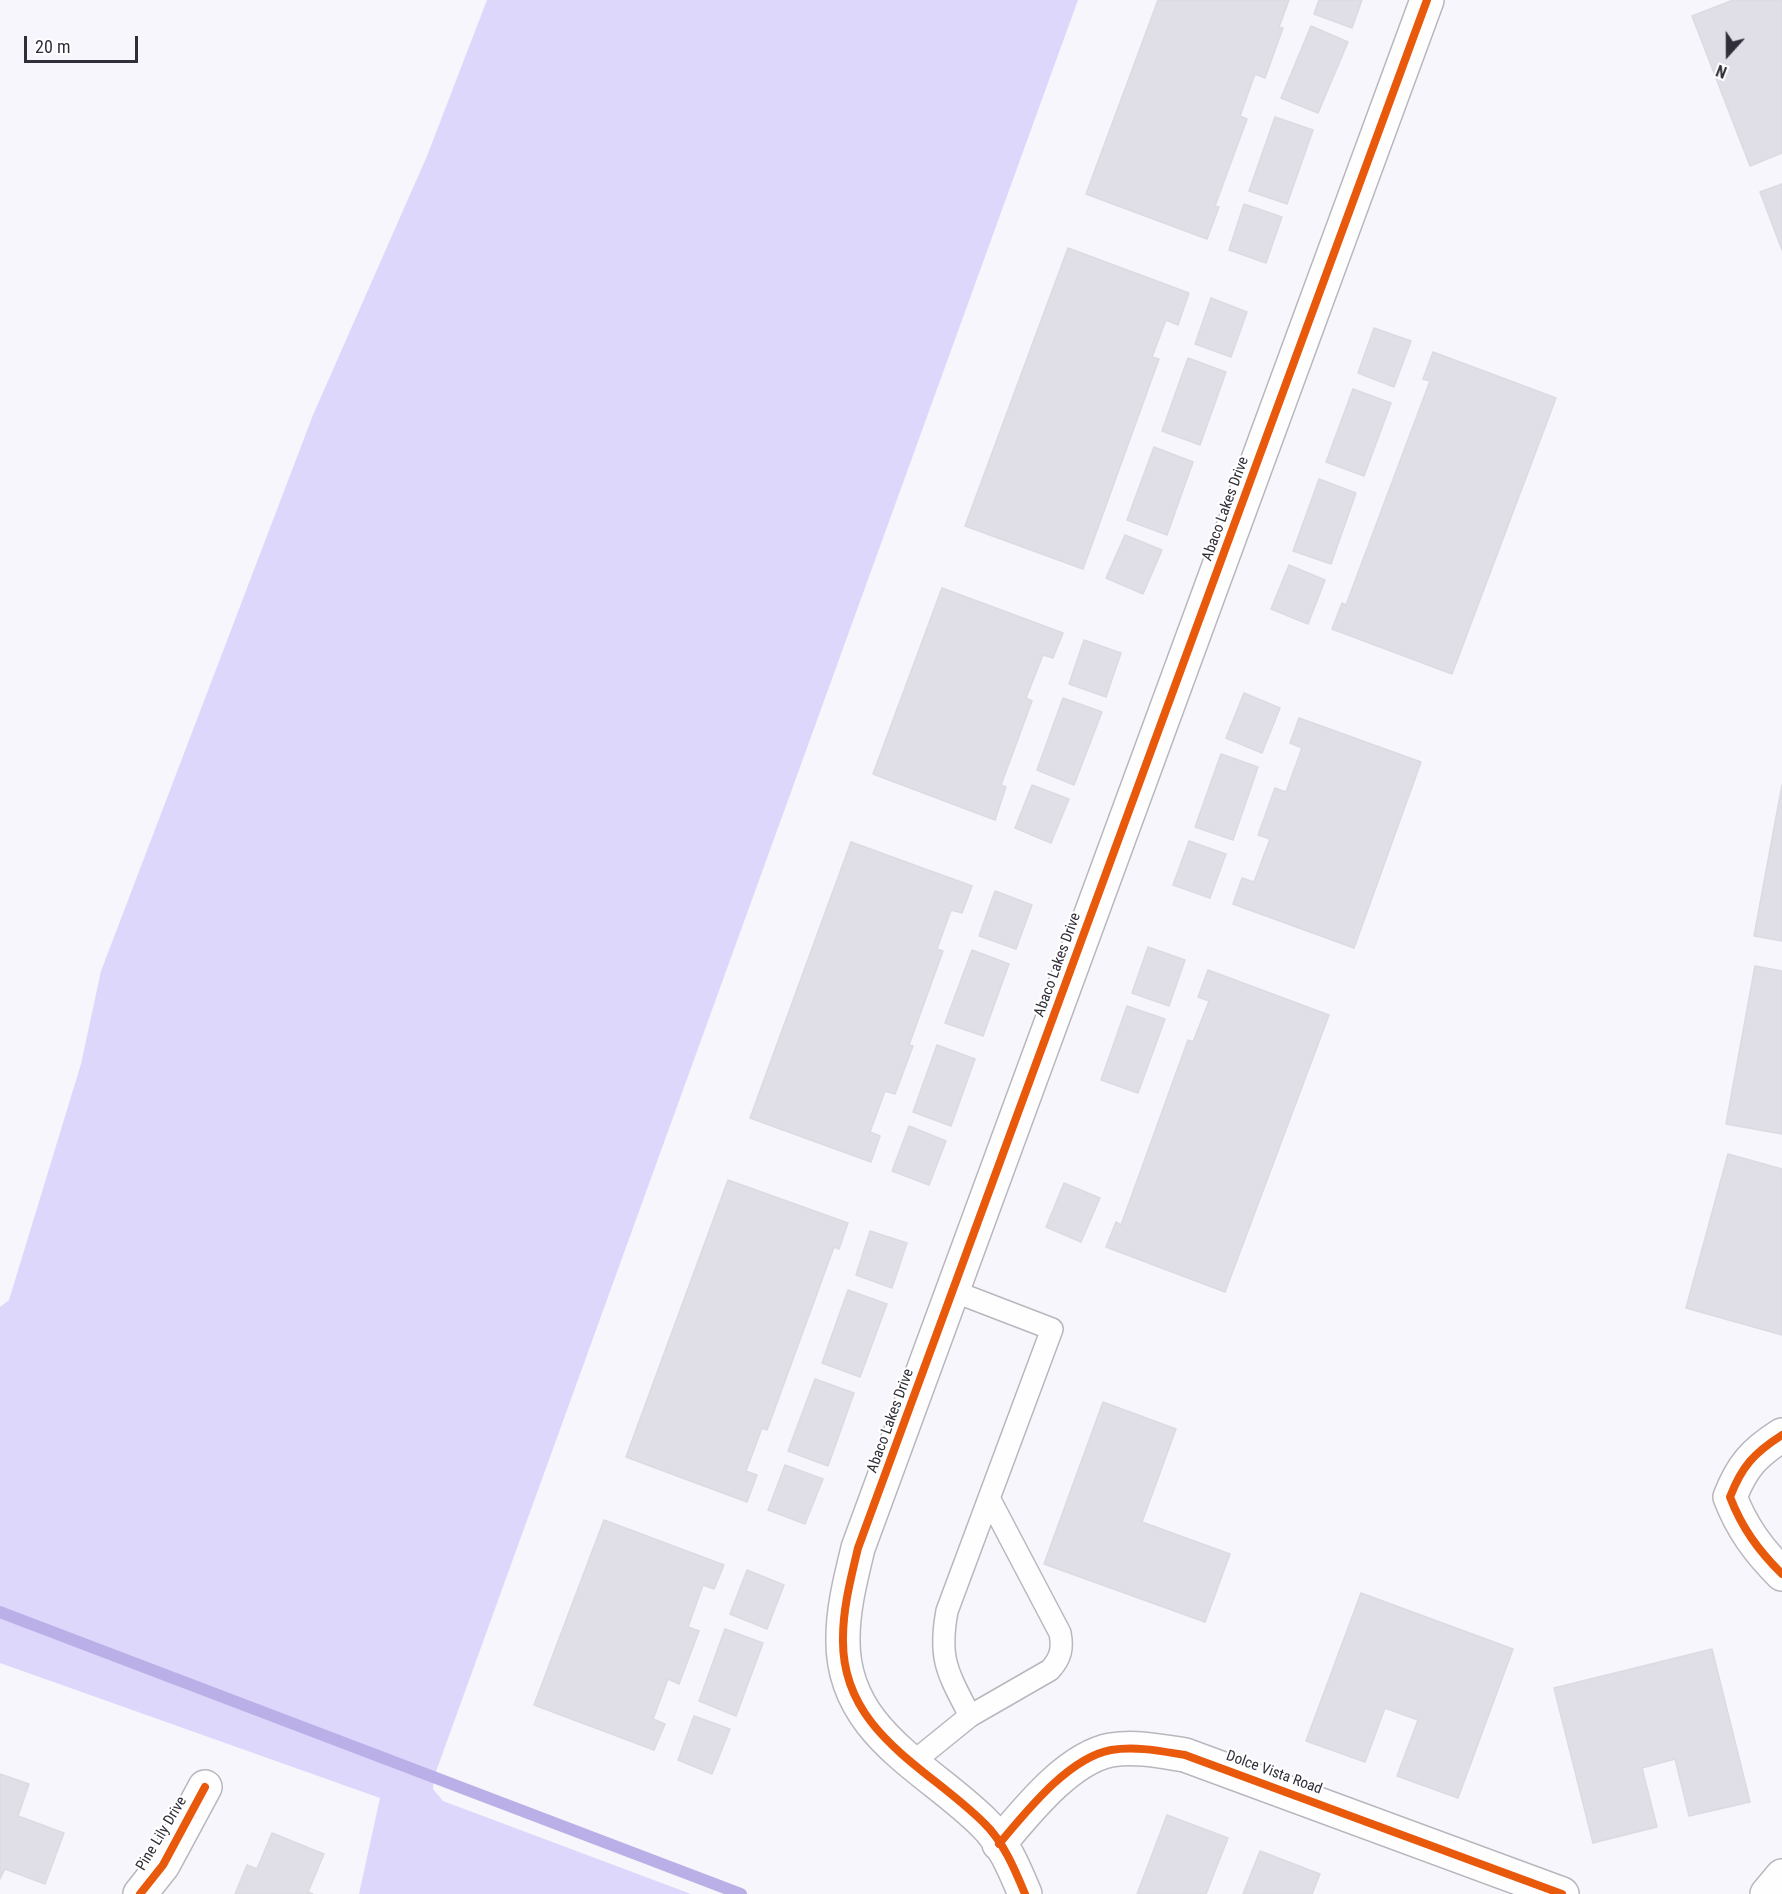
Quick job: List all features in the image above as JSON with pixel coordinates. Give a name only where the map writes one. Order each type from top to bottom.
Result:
[{"type":"street","name":"Abaco Lakes Drive","points":[[1025,1894],[1011,1862],[986,1824],[912,1763],[866,1717],[850,1683],[843,1640],[847,1595],[858,1548],[1427,0]]},
{"type":"street","points":[[1782,1435],[1751,1458],[1738,1477],[1730,1497],[1751,1541],[1782,1574]]},
{"type":"street","name":"Dolce Vista Road","points":[[999,1844],[1031,1806],[1057,1782],[1083,1763],[1110,1750],[1146,1748],[1185,1755],[1562,1894]]},
{"type":"street","name":"Pine Lily Drive","points":[[140,1894],[163,1865],[205,1787]]},
{"type":"street","points":[[1767,1894],[1782,1876]]},
{"type":"lane","points":[[953,1291],[1052,1329],[947,1611],[942,1641],[948,1674],[970,1716]]},
{"type":"lane","points":[[912,1763],[970,1716],[1050,1670],[1058,1661],[1062,1646],[1060,1633],[989,1498]]},
{"type":"shaded area","points":[[487,0],[1078,0],[434,1777],[433,1789],[443,1801],[691,1894],[359,1894],[380,1798],[0,1663],[0,1307],[9,1300],[81,1064],[101,971],[313,415],[427,156]]},
{"type":"building","points":[[1158,0],[1289,0],[1279,27],[1283,28],[1265,78],[1255,74],[1240,116],[1247,119],[1215,206],[1219,207],[1207,239],[1086,194]]},
{"type":"building","points":[[1319,0],[1362,0],[1352,28],[1314,14]]},
{"type":"building","points":[[1733,0],[1782,0],[1782,153],[1750,166],[1692,16]]},
{"type":"building","points":[[1311,26],[1348,42],[1318,113],[1281,98]]},
{"type":"building","points":[[1275,117],[1313,130],[1287,204],[1249,191]]},
{"type":"building","points":[[1782,184],[1782,250],[1760,192]]},
{"type":"building","points":[[1244,204],[1282,217],[1266,263],[1229,250]]},
{"type":"building","points":[[1068,248],[1189,293],[1178,325],[1166,320],[1152,357],[1159,359],[1083,569],[965,526]]},
{"type":"building","points":[[1211,298],[1247,312],[1231,357],[1195,344]]},
{"type":"building","points":[[1374,328],[1411,341],[1394,387],[1358,373]]},
{"type":"building","points":[[1433,352],[1556,398],[1452,674],[1332,629],[1342,603],[1346,605],[1430,381],[1423,379]]},
{"type":"building","points":[[1188,358],[1226,372],[1200,445],[1162,431]]},
{"type":"building","points":[[1353,389],[1391,403],[1364,476],[1326,462]]},
{"type":"building","points":[[1154,447],[1193,462],[1167,535],[1127,520]]},
{"type":"building","points":[[1319,479],[1356,493],[1331,564],[1293,551]]},
{"type":"building","points":[[1125,535],[1162,550],[1143,594],[1106,578]]},
{"type":"building","points":[[1289,565],[1325,580],[1308,624],[1271,609]]},
{"type":"building","points":[[942,588],[1063,633],[1053,658],[1043,655],[1026,698],[1032,701],[1001,785],[1006,787],[995,820],[873,774]]},
{"type":"building","points":[[1084,640],[1121,653],[1106,697],[1069,684]]},
{"type":"building","points":[[1244,693],[1280,708],[1262,753],[1226,738]]},
{"type":"building","points":[[1063,698],[1102,712],[1074,785],[1037,770]]},
{"type":"building","points":[[1299,718],[1421,762],[1354,948],[1233,904],[1242,878],[1254,882],[1270,839],[1258,835],[1275,788],[1286,792],[1302,748],[1290,743]]},
{"type":"building","points":[[1221,754],[1258,767],[1233,840],[1195,827]]},
{"type":"building","points":[[1032,785],[1069,799],[1051,843],[1015,828]]},
{"type":"building","points":[[1782,785],[1782,941],[1754,936]]},
{"type":"building","points":[[1189,841],[1226,854],[1210,898],[1173,885]]},
{"type":"building","points":[[851,842],[972,886],[962,913],[951,910],[937,949],[943,951],[909,1045],[913,1046],[895,1094],[885,1091],[870,1132],[880,1136],[871,1162],[750,1118]]},
{"type":"building","points":[[995,891],[1032,905],[1016,949],[979,936]]},
{"type":"building","points":[[1148,947],[1185,960],[1169,1006],[1132,993]]},
{"type":"building","points":[[972,950],[1009,964],[983,1036],[945,1023]]},
{"type":"building","points":[[1755,966],[1782,971],[1782,1134],[1726,1124]]},
{"type":"building","points":[[1208,970],[1329,1015],[1225,1292],[1106,1247],[1116,1222],[1121,1225],[1188,1040],[1193,1042],[1209,1001],[1198,997]]},
{"type":"building","points":[[1127,1006],[1165,1019],[1138,1093],[1101,1080]]},
{"type":"building","points":[[937,1045],[975,1059],[951,1126],[913,1112]]},
{"type":"building","points":[[909,1126],[946,1141],[929,1185],[892,1171]]},
{"type":"building","points":[[1728,1154],[1782,1169],[1782,1335],[1686,1308]]},
{"type":"building","points":[[728,1180],[848,1223],[839,1249],[834,1247],[767,1430],[762,1428],[746,1471],[757,1475],[747,1502],[626,1457]]},
{"type":"building","points":[[1064,1183],[1100,1198],[1081,1242],[1046,1227]]},
{"type":"building","points":[[870,1231],[907,1243],[892,1288],[856,1275]]},
{"type":"building","points":[[848,1290],[887,1304],[860,1377],[822,1363]]},
{"type":"building","points":[[815,1379],[854,1393],[828,1466],[788,1451]]},
{"type":"building","points":[[1103,1402],[1176,1429],[1142,1522],[1230,1554],[1205,1622],[1044,1564]]},
{"type":"building","points":[[785,1465],[823,1479],[805,1524],[768,1510]]},
{"type":"building","points":[[604,1520],[724,1565],[714,1589],[703,1585],[688,1627],[699,1631],[679,1684],[668,1679],[653,1719],[665,1724],[654,1750],[534,1705]]},
{"type":"building","points":[[747,1570],[784,1585],[767,1629],[730,1614]]},
{"type":"building","points":[[1361,1593],[1513,1649],[1458,1798],[1397,1776],[1418,1720],[1385,1708],[1365,1762],[1306,1741]]},
{"type":"building","points":[[725,1629],[763,1643],[736,1716],[699,1701]]},
{"type":"building","points":[[1712,1649],[1750,1802],[1689,1816],[1675,1759],[1642,1768],[1657,1827],[1593,1843],[1554,1688]]},
{"type":"building","points":[[694,1716],[730,1729],[712,1774],[678,1760]]},
{"type":"building","points":[[0,1774],[29,1784],[18,1816],[64,1833],[45,1884],[5,1869],[0,1879]]},
{"type":"building","points":[[1167,1815],[1228,1838],[1206,1894],[1137,1894]]},
{"type":"building","points":[[272,1833],[324,1854],[308,1892],[313,1894],[235,1894],[247,1865],[257,1869]]},
{"type":"building","points":[[1260,1851],[1320,1874],[1312,1894],[1243,1894]]},
{"type":"waterway","points":[[0,1612],[741,1894]]},
{"type":"cycle path","points":[[1025,1894],[1008,1856],[991,1830],[892,1745],[872,1723],[856,1699],[846,1671],[843,1638],[844,1615],[850,1581],[858,1548],[1427,0]]},
{"type":"cycle path","points":[[1782,1435],[1750,1461],[1739,1477],[1730,1497],[1751,1538],[1782,1574]]},
{"type":"cycle path","points":[[999,1844],[1049,1788],[1079,1764],[1095,1755],[1111,1750],[1148,1750],[1185,1755],[1562,1894]]},
{"type":"cycle path","points":[[140,1894],[163,1865],[205,1787]]}]
